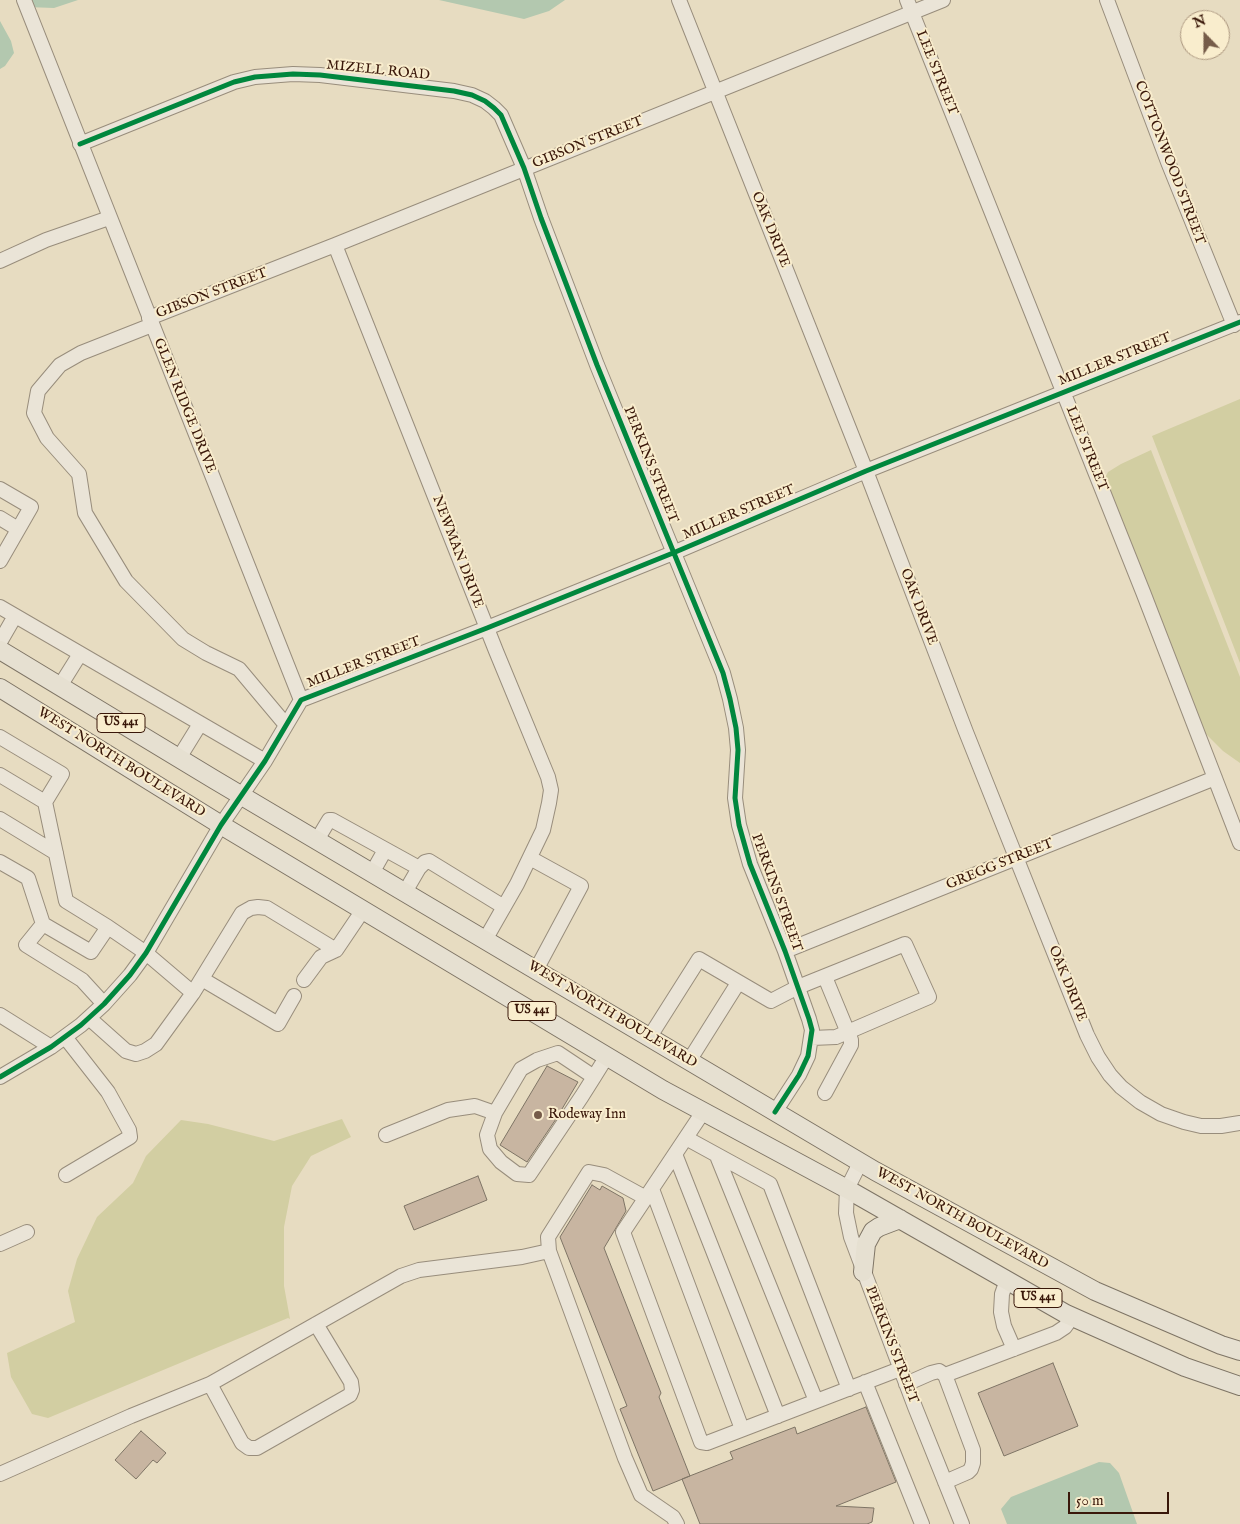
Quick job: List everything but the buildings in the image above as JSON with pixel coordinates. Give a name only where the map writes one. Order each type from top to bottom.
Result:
[{"type":"main road","name":"WEST NORTH BOULEVARD","points":[[0,650],[860,1163],[1095,1291],[1220,1345],[1240,1351]]},
{"type":"main road","name":"WEST NORTH BOULEVARD","points":[[0,688],[221,825],[704,1112],[847,1189],[1072,1316],[1185,1367],[1240,1386]]},
{"type":"main road","points":[[863,1272],[866,1244],[873,1232],[879,1227],[900,1219]]},
{"type":"street","name":"GLEN RIDGE DRIVE","points":[[24,0],[301,700]]},
{"type":"street","name":"OAK DRIVE","points":[[680,0],[1087,1035],[1110,1075],[1121,1088],[1140,1102],[1169,1116],[1201,1126],[1221,1126],[1240,1123]]},
{"type":"street","name":"GIBSON STREET","points":[[286,725],[239,669],[206,654],[182,639],[126,581],[85,513],[79,474],[47,438],[34,413],[38,392],[60,365],[81,353],[150,322],[524,168],[715,92],[909,6],[943,0]]},
{"type":"street","name":"COTTONWOOD STREET","points":[[1107,0],[1168,162],[1237,323]]},
{"type":"street","name":"LEE STREET","points":[[909,6],[1240,843]]},
{"type":"street","name":"MIZELL ROAD","points":[[80,144],[234,82],[254,77],[293,74],[320,75],[472,95],[485,101],[501,115],[524,168]]},
{"type":"street","name":"PERKINS STREET","points":[[524,168],[597,365],[723,673],[730,699],[738,750],[735,798],[739,824],[750,864],[785,951],[809,1019],[812,1038],[808,1056],[799,1075],[775,1112]]},
{"type":"street","points":[[0,261],[46,240],[109,218]]},
{"type":"street","name":"NEWMAN DRIVE","points":[[335,245],[548,777],[550,803],[543,830],[530,858],[485,940]]},
{"type":"street","name":"MILLER STREET","points":[[0,1077],[65,1037],[104,1004],[130,975],[146,952],[221,825],[242,796],[301,700],[487,628],[866,472],[1237,323]]},
{"type":"street","points":[[0,489],[31,507],[0,561]]},
{"type":"street","points":[[0,518],[18,529]]},
{"type":"street","points":[[0,607],[264,761]]},
{"type":"street","points":[[0,642],[15,616]]},
{"type":"street","points":[[60,686],[80,654]]},
{"type":"street","points":[[179,758],[200,724]]},
{"type":"street","points":[[0,737],[62,774],[45,802],[66,900],[146,952],[193,993]]},
{"type":"street","points":[[0,775],[45,802]]},
{"type":"street","name":"GREGG STREET","points":[[785,951],[1215,778]]},
{"type":"street","points":[[0,819],[56,854]]},
{"type":"street","points":[[317,840],[329,820],[332,820],[419,868]]},
{"type":"street","points":[[372,873],[385,850]]},
{"type":"street","points":[[530,858],[581,886],[536,970]]},
{"type":"street","points":[[405,892],[419,868],[429,861],[504,907]]},
{"type":"street","points":[[0,862],[28,878],[43,924],[91,952],[108,927]]},
{"type":"street","points":[[89,1018],[126,1051],[136,1054],[156,1044],[193,993],[242,913],[251,908],[267,908],[336,950]]},
{"type":"street","points":[[304,980],[321,957],[336,950],[363,910]]},
{"type":"street","points":[[43,924],[26,945],[82,980],[104,1004]]},
{"type":"street","points":[[649,1038],[699,959],[772,1001],[798,988],[905,944],[929,998],[836,1037],[812,1038]]},
{"type":"street","points":[[825,977],[851,1040],[851,1045],[825,1093]]},
{"type":"street","points":[[202,979],[278,1024],[294,996]]},
{"type":"street","points":[[689,1061],[738,983]]},
{"type":"street","points":[[0,1015],[51,1047]]},
{"type":"street","points":[[574,1036],[558,1053],[537,1060],[521,1069],[486,1134],[490,1149],[501,1162],[516,1174],[529,1175],[607,1056]]},
{"type":"street","points":[[65,1037],[108,1092],[130,1130],[130,1137],[66,1175]]},
{"type":"street","points":[[558,1053],[594,1077]]},
{"type":"street","points":[[386,1135],[448,1110],[475,1106],[496,1113]]},
{"type":"street","points":[[704,1112],[624,1232],[701,1442],[708,1443],[900,1369]]},
{"type":"street","points":[[686,1138],[770,1184],[850,1388]]},
{"type":"street","points":[[675,1154],[778,1416]]},
{"type":"street","points":[[717,1156],[816,1401]]},
{"type":"street","name":"PERKINS STREET","points":[[860,1163],[847,1189],[846,1213],[851,1238],[945,1482],[957,1523]]},
{"type":"street","points":[[677,1524],[673,1517],[641,1495],[625,1458],[549,1251],[548,1237],[589,1172],[604,1175],[649,1194],[742,1430]]},
{"type":"street","points":[[0,1244],[27,1232]]},
{"type":"street","points":[[0,1474],[131,1416],[210,1384],[401,1276],[419,1270],[522,1257],[549,1251]]},
{"type":"street","points":[[1007,1280],[1002,1294],[1002,1312],[1004,1326],[1014,1349]]},
{"type":"street","points":[[945,1375],[1056,1333],[1065,1327],[1072,1316]]},
{"type":"street","points":[[210,1384],[242,1443],[249,1448],[257,1448],[350,1395],[352,1390],[351,1382],[316,1324]]},
{"type":"street","points":[[906,1384],[931,1372],[939,1372],[945,1375],[973,1450],[971,1469],[945,1482]]},
{"type":"street","points":[[865,1382],[922,1524]]},
{"type":"shaded area","points":[[28,0],[78,0],[54,8],[27,7]]},
{"type":"shaded area","points":[[439,0],[565,0],[549,11],[524,19]]},
{"type":"shaded area","points":[[0,21],[11,41],[14,53],[5,66],[0,69]]},
{"type":"shaded area","points":[[1240,399],[1240,663],[1152,436]]},
{"type":"shaded area","points":[[1151,450],[1240,677],[1240,763],[1223,751],[1204,732],[1105,478],[1108,472],[1121,464]]},
{"type":"shaded area","points":[[342,1119],[351,1137],[311,1156],[292,1186],[284,1227],[284,1286],[290,1319],[288,1318],[48,1418],[32,1414],[11,1377],[7,1353],[75,1322],[68,1291],[77,1259],[97,1217],[133,1183],[146,1156],[181,1120],[208,1124],[274,1141]]},
{"type":"shaded area","points":[[1099,1462],[1110,1463],[1119,1473],[1137,1524],[1007,1524],[1001,1509],[1011,1497]]},
{"type":"cycle path","points":[[80,144],[234,82],[255,77],[293,74],[320,75],[454,91],[472,95],[485,101],[501,115],[524,168],[597,365],[723,673],[736,728],[738,750],[735,798],[739,825],[750,864],[785,951],[812,1030],[808,1056],[799,1075],[775,1112]]},
{"type":"cycle path","points":[[0,1077],[51,1047],[81,1025],[104,1004],[130,975],[146,953],[221,825],[265,761],[301,700],[487,628],[673,553],[866,471],[1240,322]]},
{"type":"place","name":"Rodeway Inn","points":[[538,1115]]}]
